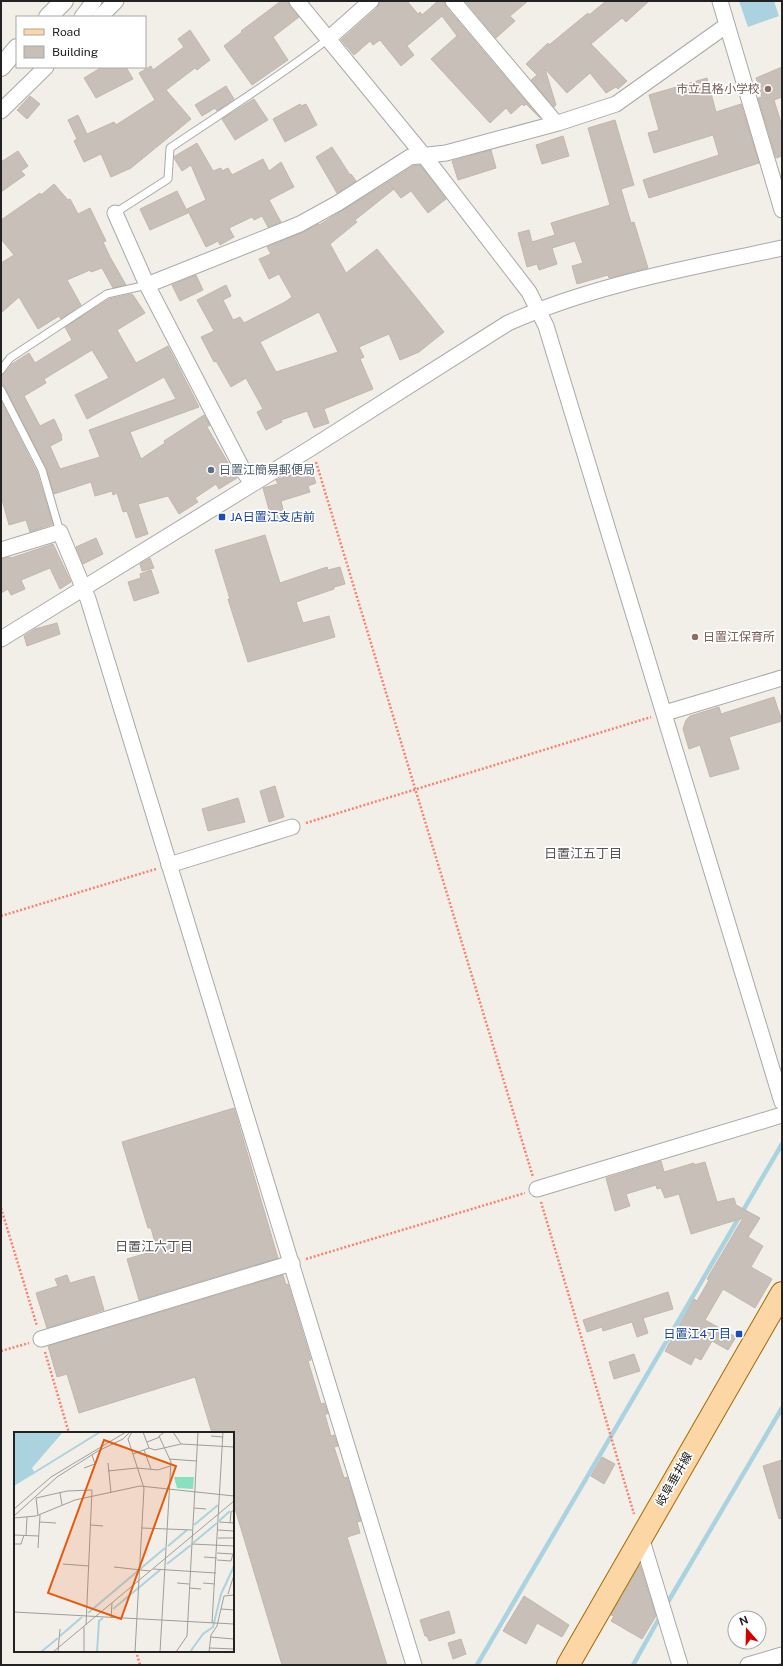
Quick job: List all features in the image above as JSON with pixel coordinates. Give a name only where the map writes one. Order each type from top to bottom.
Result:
[{"type":"main road","name":"岐阜垂井線","points":[[568,1665],[640,1537],[782,1293]]},
{"type":"street","points":[[49,16],[64,1]]},
{"type":"street","points":[[83,16],[94,1]]},
{"type":"street","points":[[101,16],[116,1]]},
{"type":"street","points":[[297,1],[425,157],[529,292],[538,309],[548,334],[665,713],[782,1102]]},
{"type":"street","points":[[328,39],[370,1]]},
{"type":"street","points":[[453,1],[555,122]]},
{"type":"street","points":[[720,1],[782,210]]},
{"type":"street","points":[[147,286],[300,224],[338,203],[410,157],[425,157],[446,153],[616,104],[727,25]]},
{"type":"street","points":[[1,67],[16,49]]},
{"type":"street","points":[[1,111],[45,68]]},
{"type":"street","points":[[115,213],[147,286],[244,472],[252,483]]},
{"type":"street","points":[[1,639],[311,448],[508,323],[538,309],[584,294],[662,273],[782,248]]},
{"type":"street","points":[[1,550],[60,532],[88,599],[414,1665]]},
{"type":"street","points":[[665,713],[782,678]]},
{"type":"street","points":[[169,865],[292,827]]},
{"type":"street","points":[[537,1190],[782,1115]]},
{"type":"street","points":[[41,1339],[292,1263]]},
{"type":"street","points":[[640,1537],[680,1665]]},
{"type":"street","points":[[748,1665],[782,1655]]},
{"type":"lane","points":[[115,213],[168,179],[170,148],[248,94],[296,64],[328,39]]},
{"type":"lane","points":[[1,370],[10,358],[107,294],[147,286]]},
{"type":"lane","points":[[1,390],[42,470],[60,532]]},
{"type":"path","points":[[311,448],[537,1190],[640,1537]]},
{"type":"path","points":[[292,827],[665,713]]},
{"type":"path","points":[[1,916],[169,865]]},
{"type":"path","points":[[292,1263],[537,1190]]},
{"type":"path","points":[[1,1208],[70,1432]]},
{"type":"path","points":[[1,1351],[41,1339]]},
{"type":"path","points":[[136,1652],[140,1665]]},
{"type":"water","points":[[739,1],[774,1],[779,16],[748,27]]},
{"type":"building","points":[[281,1],[288,1],[290,7],[299,17],[273,37],[288,60],[252,85],[224,46],[242,32],[241,31]]},
{"type":"building","points":[[380,1],[407,1],[418,14],[420,12],[422,15],[438,1],[444,1],[446,7],[540,118],[526,104],[524,106],[522,104],[511,114],[506,108],[490,123],[431,59],[457,36],[442,16],[407,46],[414,55],[401,66],[380,40],[373,45],[370,41],[354,55],[341,40],[377,8]]},
{"type":"building","points":[[465,1],[528,1],[510,16],[515,21],[496,38]]},
{"type":"building","points":[[606,1],[649,1],[626,22],[622,18],[591,44],[627,81],[618,89],[616,87],[606,93],[590,73],[567,93],[545,69],[556,105],[554,107],[531,80],[537,75],[526,64],[548,43],[549,45],[588,13],[589,15]]},
{"type":"building","points":[[190,30],[210,60],[197,70],[195,68],[166,90],[191,119],[131,168],[111,177],[101,154],[84,162],[74,141],[77,139],[68,120],[78,115],[87,134],[114,122],[116,125],[155,100],[139,73],[151,66],[153,70],[184,47],[178,39]]},
{"type":"building","points":[[782,67],[782,97],[774,100],[782,126],[782,156],[776,158],[758,98],[762,97],[756,78]]},
{"type":"building","points":[[100,68],[127,68],[133,79],[96,98],[84,78]]},
{"type":"building","points":[[707,78],[716,112],[741,104],[759,163],[649,198],[643,180],[719,155],[713,135],[654,153],[648,133],[659,130],[649,95]]},
{"type":"building","points":[[226,86],[234,99],[217,111],[215,108],[202,116],[195,105]]},
{"type":"building","points":[[30,96],[40,104],[27,119],[17,110]]},
{"type":"building","points":[[254,99],[268,120],[235,140],[222,119]]},
{"type":"building","points":[[300,104],[301,106],[306,104],[317,125],[285,142],[273,119]]},
{"type":"building","points":[[615,120],[634,185],[621,189],[631,223],[634,222],[648,268],[609,278],[608,275],[577,284],[572,266],[583,263],[575,241],[552,248],[557,264],[539,270],[537,264],[527,267],[518,233],[529,230],[532,242],[555,235],[551,223],[610,205],[588,128]]},
{"type":"building","points":[[563,136],[569,156],[542,164],[536,145]]},
{"type":"building","points":[[197,143],[213,171],[221,168],[222,171],[228,168],[232,175],[263,159],[269,171],[281,162],[294,187],[269,200],[281,222],[268,227],[262,216],[254,220],[252,217],[229,228],[234,237],[220,245],[218,241],[206,247],[187,209],[206,200],[191,165],[182,171],[174,158]]},
{"type":"building","points":[[332,147],[350,175],[351,174],[356,181],[337,193],[316,157]]},
{"type":"building","points":[[491,150],[496,168],[458,180],[452,161]]},
{"type":"building","points":[[18,151],[28,166],[21,171],[25,175],[1,192],[1,162]]},
{"type":"building","points":[[420,165],[446,199],[428,213],[411,191],[401,198],[388,182],[413,166]]},
{"type":"building","points":[[388,182],[394,189],[355,220],[357,222],[330,244],[346,273],[377,249],[444,332],[419,352],[400,360],[389,334],[359,347],[364,357],[360,359],[373,389],[324,409],[329,423],[314,428],[307,411],[281,420],[282,422],[266,430],[257,412],[263,409],[246,378],[231,387],[216,361],[214,362],[201,337],[214,331],[197,300],[226,285],[231,296],[223,300],[233,320],[240,317],[244,323],[285,302],[292,297],[279,274],[269,279],[259,259],[271,254],[267,247],[318,224],[319,225]],"holes":[[[319,312],[338,352],[276,372],[260,342]]]},
{"type":"building","points":[[54,184],[68,200],[70,199],[78,214],[90,208],[106,241],[103,242],[110,257],[126,285],[113,288],[102,268],[91,272],[90,270],[67,280],[81,305],[61,319],[59,316],[38,329],[19,297],[1,313],[1,263],[14,255],[1,239],[1,220],[40,193],[41,195]]},
{"type":"building","points":[[177,191],[188,213],[150,230],[140,209]]},
{"type":"building","points":[[196,275],[203,290],[180,301],[172,285]]},
{"type":"building","points":[[131,294],[133,295],[145,313],[117,330],[136,363],[168,346],[199,407],[130,432],[141,459],[165,443],[164,441],[204,415],[210,425],[207,427],[237,478],[219,489],[216,484],[195,498],[198,502],[179,514],[168,496],[138,504],[148,534],[136,538],[127,511],[123,512],[117,493],[113,495],[112,491],[95,496],[91,482],[54,494],[46,468],[5,388],[1,385],[1,375],[5,373],[12,364],[29,353],[35,363],[72,340],[65,327],[109,299]],"holes":[[[92,350],[109,378],[75,395],[87,419],[164,377],[176,399],[89,430],[100,457],[60,469],[50,446],[62,440],[62,436],[54,419],[40,426],[24,396],[46,383],[44,379]]]},
{"type":"building","points":[[1,401],[37,472],[53,524],[30,532],[26,520],[9,525],[1,496]]},
{"type":"building","points":[[309,462],[316,483],[308,486],[310,492],[281,501],[285,517],[272,521],[263,488],[278,484],[276,480],[292,474],[294,469]]},
{"type":"building","points":[[265,535],[280,583],[327,567],[328,570],[340,567],[345,584],[296,602],[303,623],[329,616],[335,637],[248,662],[228,599],[230,599],[215,550]]},
{"type":"building","points":[[96,538],[103,554],[83,564],[76,547]]},
{"type":"building","points":[[53,544],[71,582],[60,589],[50,568],[21,580],[25,589],[11,595],[8,589],[1,593],[1,559],[11,558]]},
{"type":"building","points":[[150,558],[154,568],[142,571],[140,564]]},
{"type":"building","points":[[151,570],[159,593],[134,601],[128,582],[141,578],[140,574]]},
{"type":"building","points":[[57,623],[60,634],[27,646],[24,636],[35,629]]},
{"type":"building","points":[[774,697],[782,721],[729,737],[739,769],[710,777],[700,745],[689,749],[683,729],[686,720],[690,716],[719,707],[721,714]]},
{"type":"building","points":[[275,786],[284,817],[269,822],[260,791]]},
{"type":"building","points":[[238,798],[245,822],[208,831],[202,809]]},
{"type":"building","points":[[234,1108],[278,1258],[139,1300],[127,1259],[157,1250],[151,1228],[148,1228],[122,1142]]},
{"type":"building","points":[[661,1161],[664,1172],[694,1163],[694,1165],[705,1162],[717,1202],[734,1198],[736,1205],[760,1218],[748,1237],[763,1246],[751,1267],[772,1279],[755,1308],[723,1289],[705,1320],[736,1337],[728,1350],[712,1341],[701,1360],[695,1357],[691,1365],[665,1351],[694,1299],[697,1301],[709,1280],[707,1279],[743,1218],[691,1234],[679,1194],[665,1198],[661,1188],[657,1189],[656,1185],[626,1194],[630,1206],[615,1211],[606,1178]]},
{"type":"building","points":[[67,1275],[70,1283],[94,1276],[104,1310],[47,1328],[36,1293],[58,1286],[55,1279]]},
{"type":"building","points":[[283,1275],[286,1285],[288,1284],[311,1360],[308,1361],[321,1404],[324,1403],[328,1413],[325,1415],[331,1436],[334,1435],[338,1446],[334,1447],[344,1478],[347,1477],[361,1521],[357,1522],[360,1533],[347,1537],[387,1665],[282,1665],[234,1505],[234,1432],[212,1432],[195,1377],[79,1413],[67,1374],[57,1377],[48,1346]]},
{"type":"building","points":[[668,1292],[673,1309],[643,1318],[648,1333],[637,1337],[632,1322],[603,1331],[602,1327],[587,1332],[583,1320]]},
{"type":"building","points":[[634,1354],[640,1371],[614,1379],[609,1362]]},
{"type":"building","points":[[602,1457],[615,1464],[604,1484],[591,1476]]},
{"type":"building","points":[[782,1460],[782,1518],[779,1519],[763,1466]]},
{"type":"building","points":[[640,1565],[656,1616],[642,1639],[611,1621],[614,1616],[611,1615]]},
{"type":"building","points":[[524,1596],[569,1625],[562,1637],[537,1623],[526,1644],[503,1631]]},
{"type":"building","points":[[449,1611],[455,1633],[429,1641],[427,1636],[425,1636],[420,1620]]},
{"type":"building","points":[[461,1639],[466,1654],[453,1659],[448,1643]]},
{"type":"waterway","points":[[477,1665],[782,1144]]},
{"type":"waterway","points":[[665,1607],[782,1408]]},
{"type":"waterway","points":[[633,1665],[661,1615]]},
{"type":"place","name":"市立且格小学校","points":[[768,89]]},
{"type":"place","name":"日置江簡易郵便局","points":[[211,470]]},
{"type":"place","name":"JA日置江支店前","points":[[222,517]]},
{"type":"place","name":"日置江保育所","points":[[695,637]]},
{"type":"place","name":"日置江4丁目","points":[[739,1334]]},
{"type":"district","name":"日置江五丁目","points":[[583,853]]},
{"type":"district","name":"日置江六丁目","points":[[154,1246]]}]
